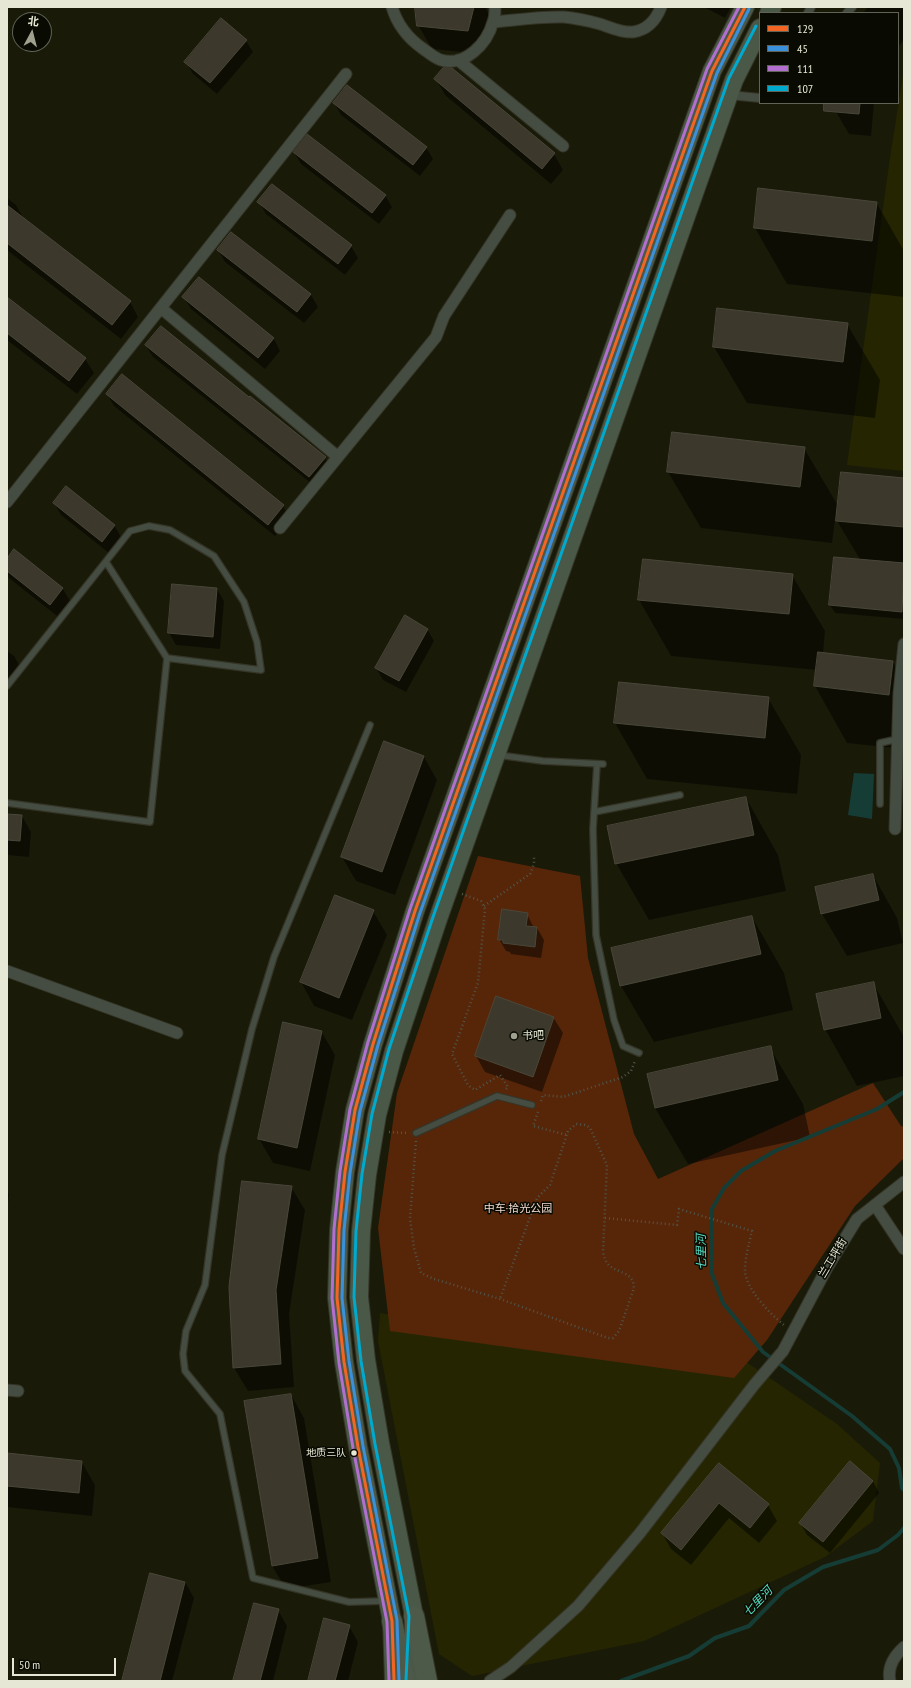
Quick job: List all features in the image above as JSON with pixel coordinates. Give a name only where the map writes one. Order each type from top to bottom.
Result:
[{"type":"highway","points":[[404,1681],[358,1447],[344,1362],[337,1298],[339,1230],[345,1172],[355,1110],[373,1044],[415,911],[712,71],[744,7]]},
{"type":"highway","points":[[427,1681],[372,1398],[359,1297],[361,1231],[367,1175],[377,1115],[394,1051],[448,890],[734,80],[759,30]]},
{"type":"highway","points":[[337,1298],[359,1297]]},
{"type":"highway","points":[[392,1620],[414,1616]]},
{"type":"highway","points":[[411,1681],[414,1616]]},
{"type":"highway","points":[[392,1620],[394,1681]]},
{"type":"street","points":[[392,7],[396,20],[414,43],[439,59],[448,61],[468,57],[487,38],[494,22],[495,7]]},
{"type":"street","points":[[494,22],[564,17],[633,32],[650,24],[656,17],[661,7]]},
{"type":"street","points":[[458,60],[563,146]]},
{"type":"street","points":[[7,502],[346,74]]},
{"type":"street","points":[[729,95],[759,98]]},
{"type":"street","points":[[280,528],[436,337],[444,316],[510,215]]},
{"type":"street","points":[[161,308],[338,457]]},
{"type":"street","points":[[895,829],[899,694],[904,644]]},
{"type":"street","points":[[7,971],[176,1033]]},
{"type":"street","name":"兰工坪街","points":[[490,1681],[511,1667],[578,1606],[640,1533],[754,1385],[783,1351],[828,1266],[857,1219],[904,1182]]},
{"type":"street","points":[[875,1205],[904,1249]]},
{"type":"street","points":[[890,1681],[890,1666],[895,1656],[904,1647]]},
{"type":"lane","points":[[7,686],[130,531],[149,526],[170,530],[214,556],[244,602],[257,642],[261,670],[167,658]]},
{"type":"lane","points":[[7,803],[150,822],[167,658],[106,562]]},
{"type":"lane","points":[[370,725],[274,957],[252,1029],[222,1155],[205,1285],[186,1331],[183,1354],[186,1371],[220,1414],[252,1578],[349,1602],[388,1601]]},
{"type":"lane","points":[[880,804],[880,743],[898,739]]},
{"type":"lane","points":[[496,755],[543,761],[600,764],[593,829],[596,935],[616,1026],[623,1046],[639,1053]]},
{"type":"lane","points":[[594,812],[680,795]]},
{"type":"lane","points":[[416,1133],[497,1096],[532,1105]]},
{"type":"path","points":[[484,906],[530,874],[534,864],[534,857]]},
{"type":"path","points":[[448,890],[481,901],[485,909],[478,983],[452,1054],[468,1085],[475,1090],[500,1075],[508,1087],[497,1096]]},
{"type":"path","points":[[567,1135],[533,1126],[543,1095],[563,1097],[623,1077],[631,1071],[639,1053]]},
{"type":"path","points":[[374,1131],[416,1133],[410,1218],[414,1248],[421,1273],[434,1279],[500,1299],[608,1338],[616,1337],[619,1332],[634,1285],[630,1277],[612,1269],[604,1257],[607,1165],[590,1128],[586,1125],[576,1124],[567,1135],[550,1185],[537,1198],[500,1299]]},
{"type":"path","points":[[605,1218],[677,1225],[679,1209],[724,1224],[752,1231],[748,1245],[745,1271],[747,1278],[753,1292],[792,1332]]},
{"type":"shaded area","points":[[904,68],[904,471],[847,465]]},
{"type":"shaded area","points":[[380,1313],[701,1366],[717,1342],[837,1424],[880,1463],[873,1521],[825,1557],[644,1641],[472,1676],[439,1654],[378,1341]]},
{"type":"green space","name":"中车·拾光公园","points":[[478,856],[580,876],[588,958],[634,1134],[658,1179],[873,1083],[901,1126],[904,1127],[904,1158],[855,1206],[767,1340],[734,1378],[390,1331],[378,1228],[397,1093]]},
{"type":"water","points":[[854,773],[874,774],[872,819],[848,815]]},
{"type":"building","points":[[415,7],[474,7],[468,31],[417,26]]},
{"type":"building","points":[[221,18],[247,40],[210,83],[184,62]]},
{"type":"building","points":[[444,67],[452,68],[555,153],[542,169],[434,79]]},
{"type":"building","points":[[347,85],[427,147],[413,165],[333,103]]},
{"type":"building","points":[[824,104],[860,104],[859,114],[824,111]]},
{"type":"building","points":[[307,134],[386,195],[372,213],[293,152]]},
{"type":"building","points":[[272,184],[352,245],[338,264],[257,202]]},
{"type":"building","points":[[758,188],[877,202],[872,241],[754,228]]},
{"type":"building","points":[[7,205],[131,301],[112,325],[7,243]]},
{"type":"building","points":[[231,232],[311,294],[297,312],[217,250]]},
{"type":"building","points":[[199,277],[274,338],[258,358],[182,297]]},
{"type":"building","points":[[7,297],[86,358],[69,381],[7,333]]},
{"type":"building","points":[[717,308],[848,323],[843,362],[713,347]]},
{"type":"building","points":[[161,326],[326,457],[309,477],[145,345]]},
{"type":"building","points":[[122,374],[284,505],[268,525],[106,394]]},
{"type":"building","points":[[672,432],[805,447],[800,487],[667,472]]},
{"type":"building","points":[[841,472],[904,478],[904,527],[836,521]]},
{"type":"building","points":[[66,486],[115,525],[102,542],[53,503]]},
{"type":"building","points":[[14,549],[63,588],[50,605],[7,571],[7,559]]},
{"type":"building","points":[[834,557],[904,563],[902,612],[829,605]]},
{"type":"building","points":[[643,559],[793,574],[789,614],[638,600]]},
{"type":"building","points":[[172,584],[217,588],[213,637],[168,633]]},
{"type":"building","points":[[405,615],[428,629],[399,681],[375,668]]},
{"type":"building","points":[[818,652],[893,661],[889,695],[814,686]]},
{"type":"building","points":[[619,682],[769,697],[765,738],[614,723]]},
{"type":"building","points":[[384,741],[424,756],[382,872],[341,857]]},
{"type":"building","points":[[746,797],[754,835],[615,864],[607,826]]},
{"type":"building","points":[[7,814],[22,815],[20,841],[7,840]]},
{"type":"building","points":[[873,874],[879,900],[821,914],[815,887]]},
{"type":"building","points":[[335,895],[374,910],[339,998],[300,982]]},
{"type":"building","points":[[502,909],[528,913],[526,926],[537,927],[535,947],[503,943],[503,940],[498,940]]},
{"type":"building","points":[[752,916],[761,954],[620,986],[611,948]]},
{"type":"building","points":[[874,982],[881,1018],[824,1030],[816,994]]},
{"type":"building","name":"书吧","points":[[496,996],[554,1017],[533,1077],[475,1056]]},
{"type":"building","points":[[283,1022],[322,1031],[297,1148],[258,1139]]},
{"type":"building","points":[[771,1046],[778,1080],[655,1108],[647,1074]]},
{"type":"building","points":[[242,1181],[292,1186],[276,1290],[281,1364],[233,1368],[229,1287]]},
{"type":"building","points":[[291,1394],[318,1558],[272,1566],[244,1401]]},
{"type":"building","points":[[7,1453],[82,1461],[79,1493],[7,1486]]},
{"type":"building","points":[[850,1461],[873,1481],[823,1542],[799,1523]]},
{"type":"building","points":[[719,1463],[769,1504],[750,1528],[719,1503],[681,1550],[661,1533]]},
{"type":"building","points":[[150,1573],[185,1582],[160,1681],[122,1681]]},
{"type":"building","points":[[254,1603],[279,1609],[260,1681],[233,1681]]},
{"type":"building","points":[[324,1618],[350,1625],[335,1681],[308,1681]]},
{"type":"waterway","name":"七里河","points":[[904,1092],[877,1109],[775,1151],[741,1171],[724,1188],[712,1209],[711,1247],[712,1274],[723,1303],[763,1352],[852,1416],[890,1449],[899,1468],[902,1488],[904,1490]]},
{"type":"waterway","name":"七里河","points":[[621,1681],[689,1656],[715,1638],[749,1626],[784,1590],[823,1567],[878,1550],[898,1535],[904,1528]]},
{"type":"transit line","name":"111","points":[[389,1681],[387,1622],[353,1448],[339,1363],[332,1298],[334,1229],[340,1171],[350,1109],[368,1042],[410,909],[707,69],[739,7]]},
{"type":"transit line","name":"129","points":[[394,1681],[392,1621],[358,1447],[344,1362],[337,1298],[339,1230],[345,1172],[355,1110],[373,1044],[415,911],[712,71],[745,7]]},
{"type":"transit line","name":"45","points":[[399,1681],[397,1620],[363,1446],[349,1361],[342,1298],[344,1230],[350,1173],[360,1111],[378,1045],[420,913],[717,73],[749,9]]},
{"type":"transit line","name":"107","points":[[406,1680],[409,1616],[375,1444],[361,1361],[354,1297],[356,1231],[362,1174],[372,1114],[389,1049],[433,917],[729,78],[756,26]]},
{"type":"place","name":"书吧","points":[[514,1036]]},
{"type":"place","name":"地质三队","points":[[354,1453]]}]
